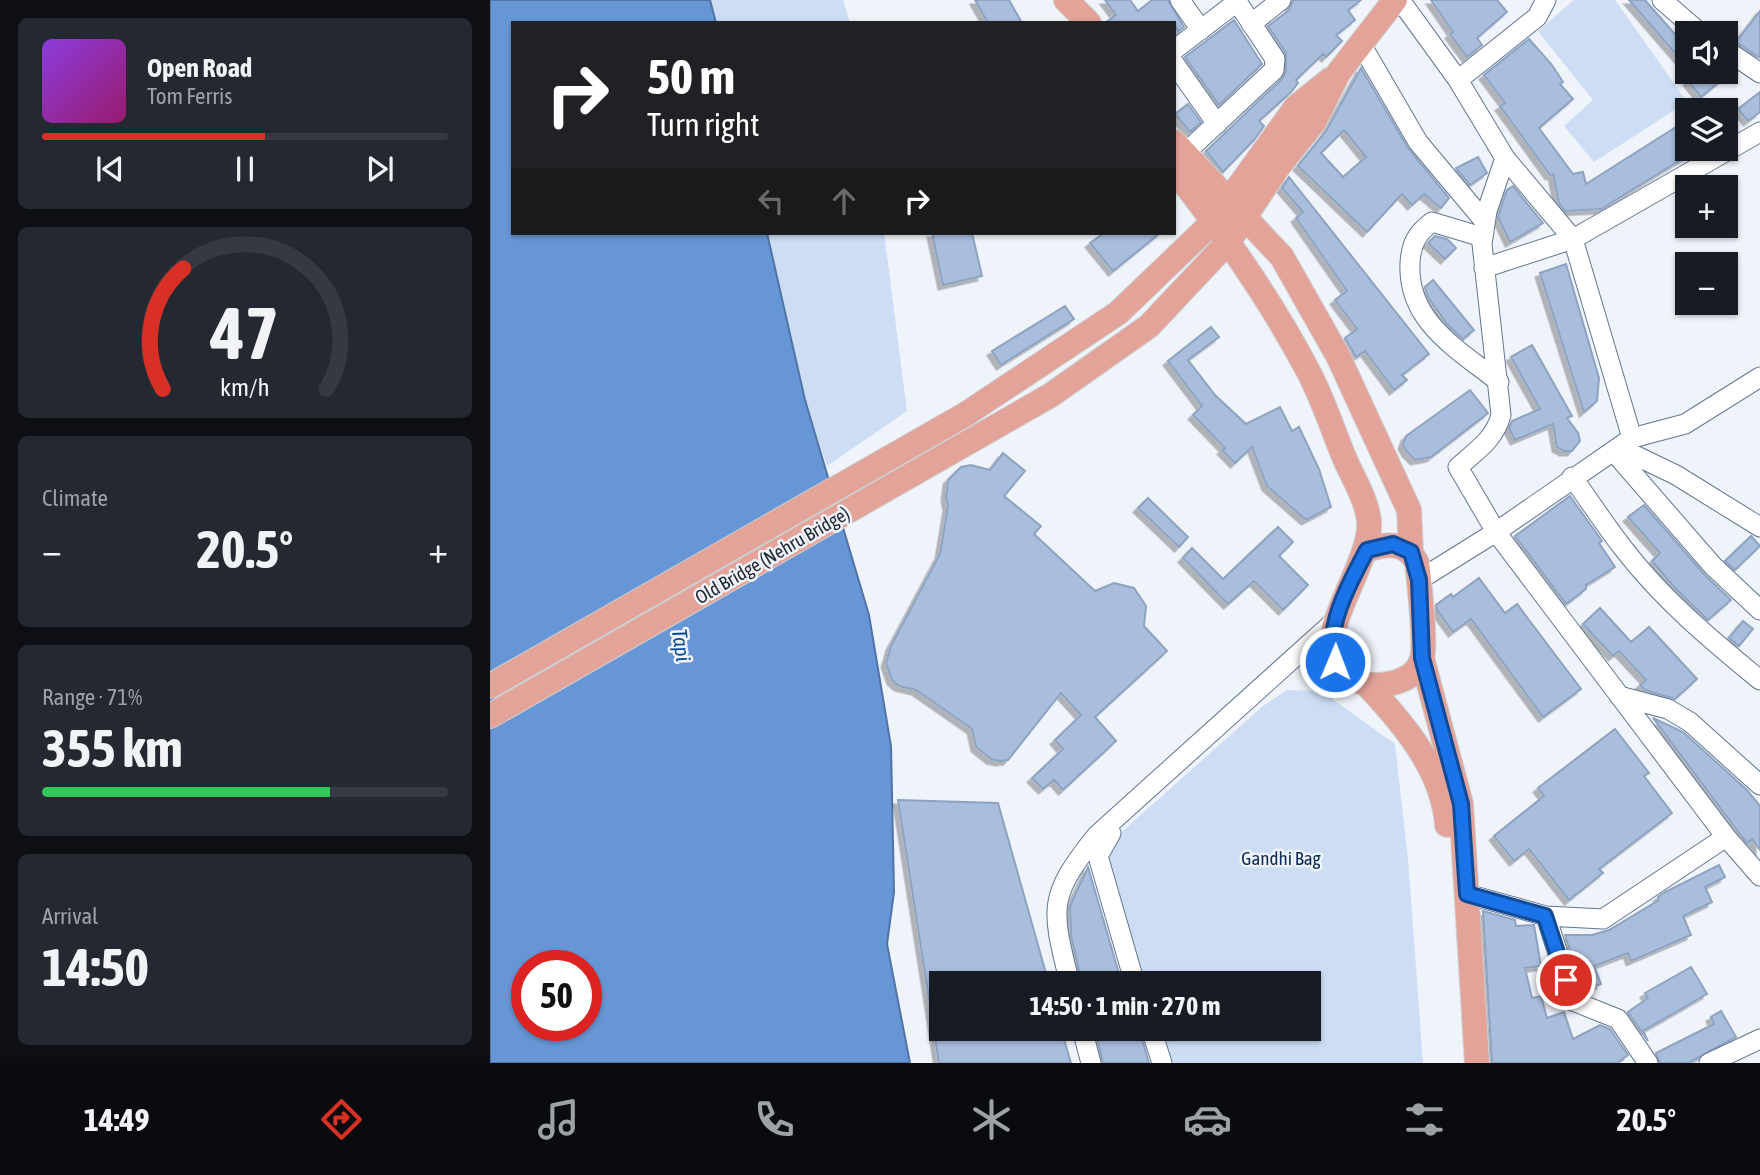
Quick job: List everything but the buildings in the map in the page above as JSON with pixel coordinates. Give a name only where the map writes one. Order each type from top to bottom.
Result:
[{"type":"main road","points":[[1060,0],[1067,21]]},
{"type":"main road","points":[[1066,0],[1088,21]]},
{"type":"main road","points":[[1221,232],[1229,201],[1278,167],[1314,122],[1339,72],[1398,0]]},
{"type":"main road","points":[[1177,155],[1229,201],[1282,257],[1338,356],[1409,510],[1411,552],[1419,580],[1422,658],[1461,804],[1478,1063]]},
{"type":"main road","points":[[1177,155],[1221,232],[1308,370],[1369,517],[1367,550],[1336,626],[1331,652],[1344,673],[1367,685],[1412,738],[1446,807],[1462,1063]]},
{"type":"main road","name":"Old Bridge (Nehru Bridge)","points":[[490,686],[966,414],[1118,313],[1221,232]]},
{"type":"main road","name":"Old Bridge (Nehru Bridge)","points":[[490,716],[1051,396],[1149,326],[1221,232]]},
{"type":"main road","points":[[1367,550],[1393,544],[1411,552]]},
{"type":"main road","points":[[1367,685],[1387,685],[1403,680],[1414,672],[1422,658]]},
{"type":"street","points":[[1180,0],[1201,30]]},
{"type":"street","points":[[1251,23],[1280,0]]},
{"type":"street","points":[[1398,0],[1458,80],[1505,158],[1573,239],[1622,446],[1713,566],[1760,610]]},
{"type":"street","points":[[1458,80],[1537,17],[1546,0]]},
{"type":"street","points":[[1662,0],[1686,21]]},
{"type":"street","points":[[1176,49],[1237,1],[1275,59],[1274,70],[1217,124],[1177,155]]},
{"type":"street","points":[[1362,44],[1418,142],[1484,229]]},
{"type":"street","points":[[1738,58],[1760,73]]},
{"type":"street","points":[[1176,66],[1217,124]]},
{"type":"street","points":[[1484,268],[1573,239],[1760,132]]},
{"type":"street","points":[[1505,158],[1484,229],[1484,268],[1501,415],[1490,440],[1458,467],[1496,532],[1726,837],[1760,876]]},
{"type":"street","points":[[1484,229],[1432,222],[1426,226],[1416,236],[1411,257],[1412,290],[1426,321],[1499,382]]},
{"type":"street","points":[[1419,580],[1496,532],[1572,477],[1622,446],[1685,424],[1760,377]]},
{"type":"street","points":[[1622,446],[1676,475],[1760,527]]},
{"type":"street","points":[[1572,477],[1624,550],[1662,592],[1708,638],[1760,680]]},
{"type":"street","points":[[1068,971],[1056,910],[1059,890],[1068,871],[1097,835],[1336,626]]},
{"type":"street","points":[[1131,971],[1098,856],[1107,836],[1336,626]]},
{"type":"street","points":[[1619,696],[1668,709],[1690,722],[1760,785]]},
{"type":"street","points":[[1467,894],[1545,916],[1603,919],[1726,837]]},
{"type":"street","points":[[1545,916],[1573,1001],[1618,1018],[1645,1062]]},
{"type":"street","points":[[1709,1063],[1760,1039]]},
{"type":"street","points":[[1085,1041],[1091,1063]]},
{"type":"street","points":[[1154,1041],[1162,1063]]},
{"type":"green space","points":[[710,0],[843,0],[849,21],[715,21]]},
{"type":"green space","points":[[1574,0],[1615,0],[1684,98],[1675,98],[1675,110],[1594,162],[1564,126],[1593,100],[1538,31]]},
{"type":"green space","points":[[767,235],[884,235],[907,411],[827,466],[805,400]]},
{"type":"green space","name":"Gandhi Bag","points":[[1287,690],[1321,691],[1395,744],[1408,859],[1423,1063],[1167,1063],[1159,1041],[1321,1041],[1321,971],[1137,971],[1103,867],[1107,845],[1263,706]]},
{"type":"water","name":"Tapi","points":[[490,0],[710,0],[715,21],[511,21],[511,235],[767,235],[805,400],[869,615],[891,746],[894,892],[887,944],[910,1063],[490,1063]]},
{"type":"route","points":[[1335,662],[1331,652],[1338,618],[1367,550],[1393,544],[1411,552],[1417,563],[1419,580],[1422,658],[1461,804],[1467,894],[1545,916],[1566,980]]}]
